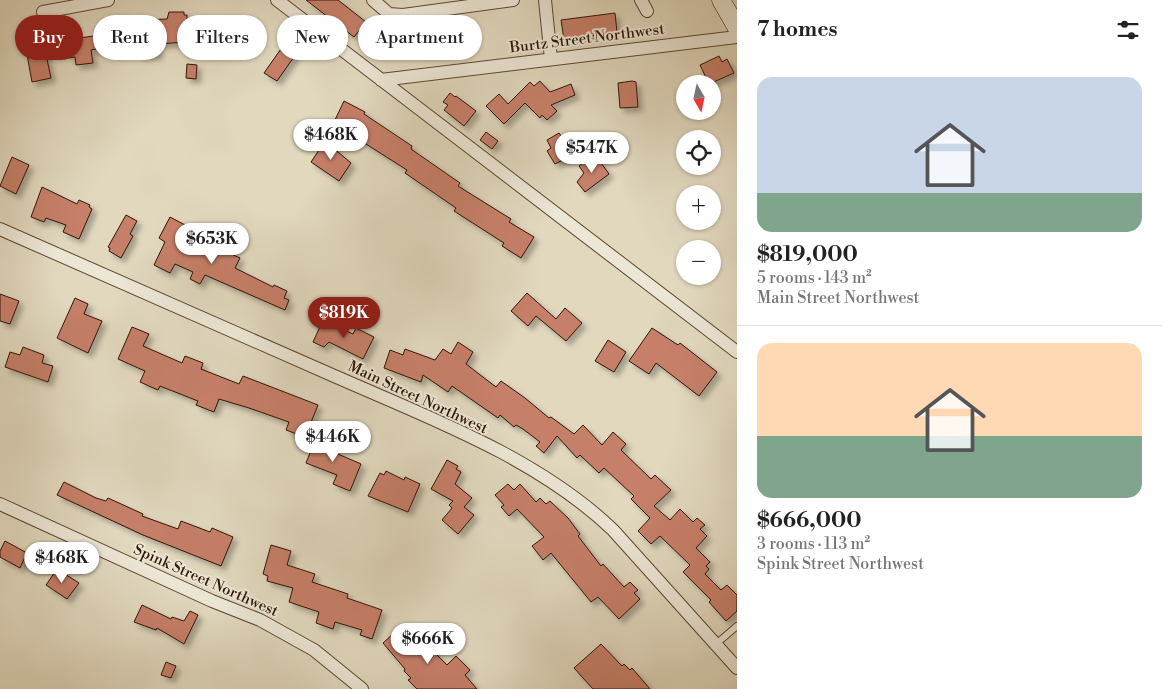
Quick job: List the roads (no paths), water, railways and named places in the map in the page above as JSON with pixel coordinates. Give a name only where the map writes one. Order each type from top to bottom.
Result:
[{"type":"street","points":[[43,12],[108,0]]},
{"type":"street","points":[[278,0],[737,352]]},
{"type":"street","points":[[378,2],[388,14],[403,15],[513,0]]},
{"type":"street","points":[[545,0],[551,59]]},
{"type":"street","points":[[721,0],[737,28]]},
{"type":"street","name":"Burtz Street Northwest","points":[[381,80],[737,36]]},
{"type":"street","name":"Main Street Northwest","points":[[0,228],[456,430],[544,477],[600,518],[737,668]]},
{"type":"street","name":"Spink Street Northwest","points":[[0,504],[212,601],[260,620],[314,650],[362,689]]},
{"type":"lane","points":[[716,644],[737,626]]}]
